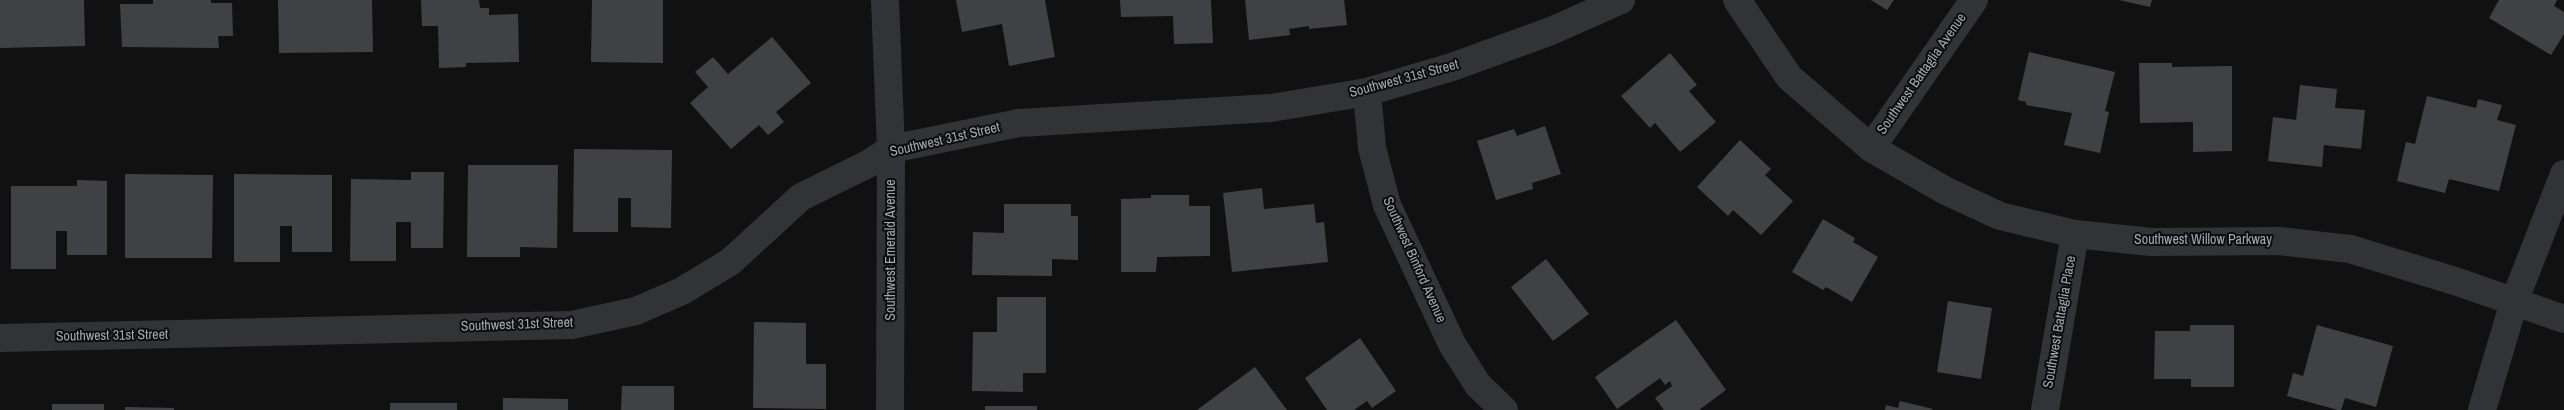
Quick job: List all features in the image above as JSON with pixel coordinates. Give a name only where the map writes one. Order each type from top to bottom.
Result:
[{"type":"street","name":"Southwest Emerald Avenue","points":[[885,0],[891,149],[890,410]]},
{"type":"street","name":"Southwest 31st Street","points":[[0,338],[572,325],[636,311],[682,291],[730,262],[802,197],[870,164],[891,149],[1019,123],[1270,108],[1368,92],[1452,68],[1552,31],[1622,0]]},
{"type":"street","name":"Southwest Willow Parkway","points":[[1737,0],[1789,78],[1870,148],[1946,191],[2000,216],[2075,234],[2151,242],[2279,241],[2350,249],[2564,319]]},
{"type":"street","name":"Southwest Battaglia Avenue","points":[[1870,148],[1974,0]]},
{"type":"street","name":"Southwest Binford Avenue","points":[[1368,92],[1372,148],[1387,205],[1452,344],[1478,385],[1502,409]]},
{"type":"street","points":[[2482,410],[2514,302],[2564,174]]},
{"type":"street","name":"Southwest Battaglia Place","points":[[2046,410],[2075,234]]},
{"type":"building","points":[[0,0],[84,0],[85,46],[0,48]]},
{"type":"building","points":[[153,0],[211,0],[211,3],[232,3],[233,36],[218,36],[219,48],[122,47],[120,4],[153,4]]},
{"type":"building","points":[[278,0],[372,0],[373,52],[279,53]]},
{"type":"building","points":[[421,0],[479,0],[480,8],[489,8],[489,15],[518,14],[519,62],[466,63],[466,67],[439,68],[438,26],[422,26]]},
{"type":"building","points":[[592,0],[663,0],[663,63],[591,62]]},
{"type":"building","points":[[956,0],[1045,0],[1055,57],[1009,66],[1002,24],[962,32]]},
{"type":"building","points":[[1120,0],[1211,0],[1213,43],[1174,44],[1173,16],[1121,17]]},
{"type":"building","points":[[1245,0],[1344,0],[1347,25],[1309,29],[1309,26],[1289,29],[1290,35],[1249,40]]},
{"type":"building","points":[[1871,0],[1894,0],[1887,10]]},
{"type":"building","points":[[2119,0],[2152,0],[2150,7]]},
{"type":"building","points":[[2499,0],[2557,0],[2554,6],[2564,12],[2564,34],[2551,55],[2489,18]]},
{"type":"building","points":[[772,37],[811,83],[776,112],[784,122],[768,135],[759,125],[731,149],[690,103],[708,87],[695,72],[713,57],[728,74]]},
{"type":"building","points":[[2029,52],[2115,72],[2105,111],[2109,112],[2100,153],[2064,145],[2072,113],[2026,105],[2026,102],[2018,100]]},
{"type":"building","points":[[1670,53],[1697,85],[1689,91],[1716,122],[1680,152],[1655,123],[1650,128],[1621,96]]},
{"type":"building","points":[[2139,63],[2172,63],[2172,67],[2232,66],[2232,151],[2193,152],[2193,122],[2140,123]]},
{"type":"building","points":[[2300,85],[2337,89],[2335,108],[2365,110],[2361,149],[2324,145],[2322,167],[2268,161],[2273,117],[2296,120]]},
{"type":"building","points":[[2427,96],[2476,108],[2478,99],[2502,105],[2497,120],[2516,125],[2499,191],[2449,179],[2445,193],[2397,181],[2406,142],[2415,144]]},
{"type":"building","points":[[1545,126],[1561,174],[1532,183],[1533,189],[1496,200],[1477,141],[1514,129],[1517,136]]},
{"type":"building","points":[[1740,140],[1771,169],[1765,175],[1793,201],[1761,235],[1733,210],[1728,216],[1697,187]]},
{"type":"building","points":[[574,149],[672,150],[671,228],[631,227],[631,198],[618,198],[618,232],[573,232]]},
{"type":"building","points":[[468,165],[558,165],[557,248],[520,247],[520,257],[467,257]]},
{"type":"building","points":[[411,172],[444,172],[443,248],[411,248],[411,222],[396,222],[396,261],[350,261],[351,179],[411,180]]},
{"type":"building","points":[[125,174],[213,175],[212,258],[125,258]]},
{"type":"building","points":[[234,174],[332,175],[332,252],[292,252],[292,226],[280,226],[280,262],[234,262]]},
{"type":"building","points":[[77,180],[107,181],[107,255],[67,255],[67,231],[56,231],[56,269],[11,269],[11,186],[77,186]]},
{"type":"building","points":[[1262,188],[1264,209],[1314,204],[1316,223],[1324,222],[1328,262],[1232,272],[1223,193]]},
{"type":"building","points":[[1151,195],[1189,195],[1189,206],[1210,206],[1210,256],[1157,257],[1156,272],[1121,272],[1121,199],[1151,198]]},
{"type":"building","points":[[1004,204],[1071,204],[1071,216],[1078,216],[1078,260],[1052,259],[1052,276],[972,275],[973,232],[1004,233]]},
{"type":"building","points":[[1823,219],[1855,238],[1853,242],[1878,257],[1852,302],[1826,287],[1823,290],[1792,272]]},
{"type":"building","points":[[1546,259],[1589,314],[1553,341],[1511,287]]},
{"type":"building","points":[[997,297],[1046,297],[1046,373],[1023,373],[1023,392],[972,391],[973,332],[997,332]]},
{"type":"building","points":[[1948,301],[1992,308],[1981,379],[1937,372]]},
{"type":"building","points":[[1676,320],[1726,390],[1699,410],[1664,410],[1655,398],[1672,386],[1670,381],[1665,385],[1660,378],[1617,409],[1595,377]]},
{"type":"building","points":[[754,322],[806,323],[806,364],[826,364],[826,409],[753,408]]},
{"type":"building","points":[[2190,325],[2234,325],[2234,387],[2191,387],[2191,379],[2154,379],[2155,331],[2190,331]]},
{"type":"building","points":[[2317,325],[2393,346],[2376,407],[2345,398],[2341,410],[2338,410],[2287,396],[2293,373],[2303,376]]},
{"type":"building","points":[[1360,338],[1396,391],[1372,408],[1367,401],[1354,410],[1327,410],[1305,378]]},
{"type":"building","points":[[1255,367],[1287,410],[1197,410]]},
{"type":"building","points":[[622,386],[674,386],[674,410],[621,410]]},
{"type":"building","points":[[503,398],[568,399],[568,410],[503,410]]},
{"type":"building","points":[[1900,401],[1933,409],[1885,410],[1886,405],[1898,408]]},
{"type":"building","points":[[390,403],[457,403],[457,410],[390,410]]},
{"type":"building","points":[[52,404],[104,404],[104,410],[52,410]]},
{"type":"building","points":[[985,406],[1037,406],[1037,410],[985,410]]},
{"type":"building","points":[[125,407],[174,408],[174,410],[125,410]]}]
